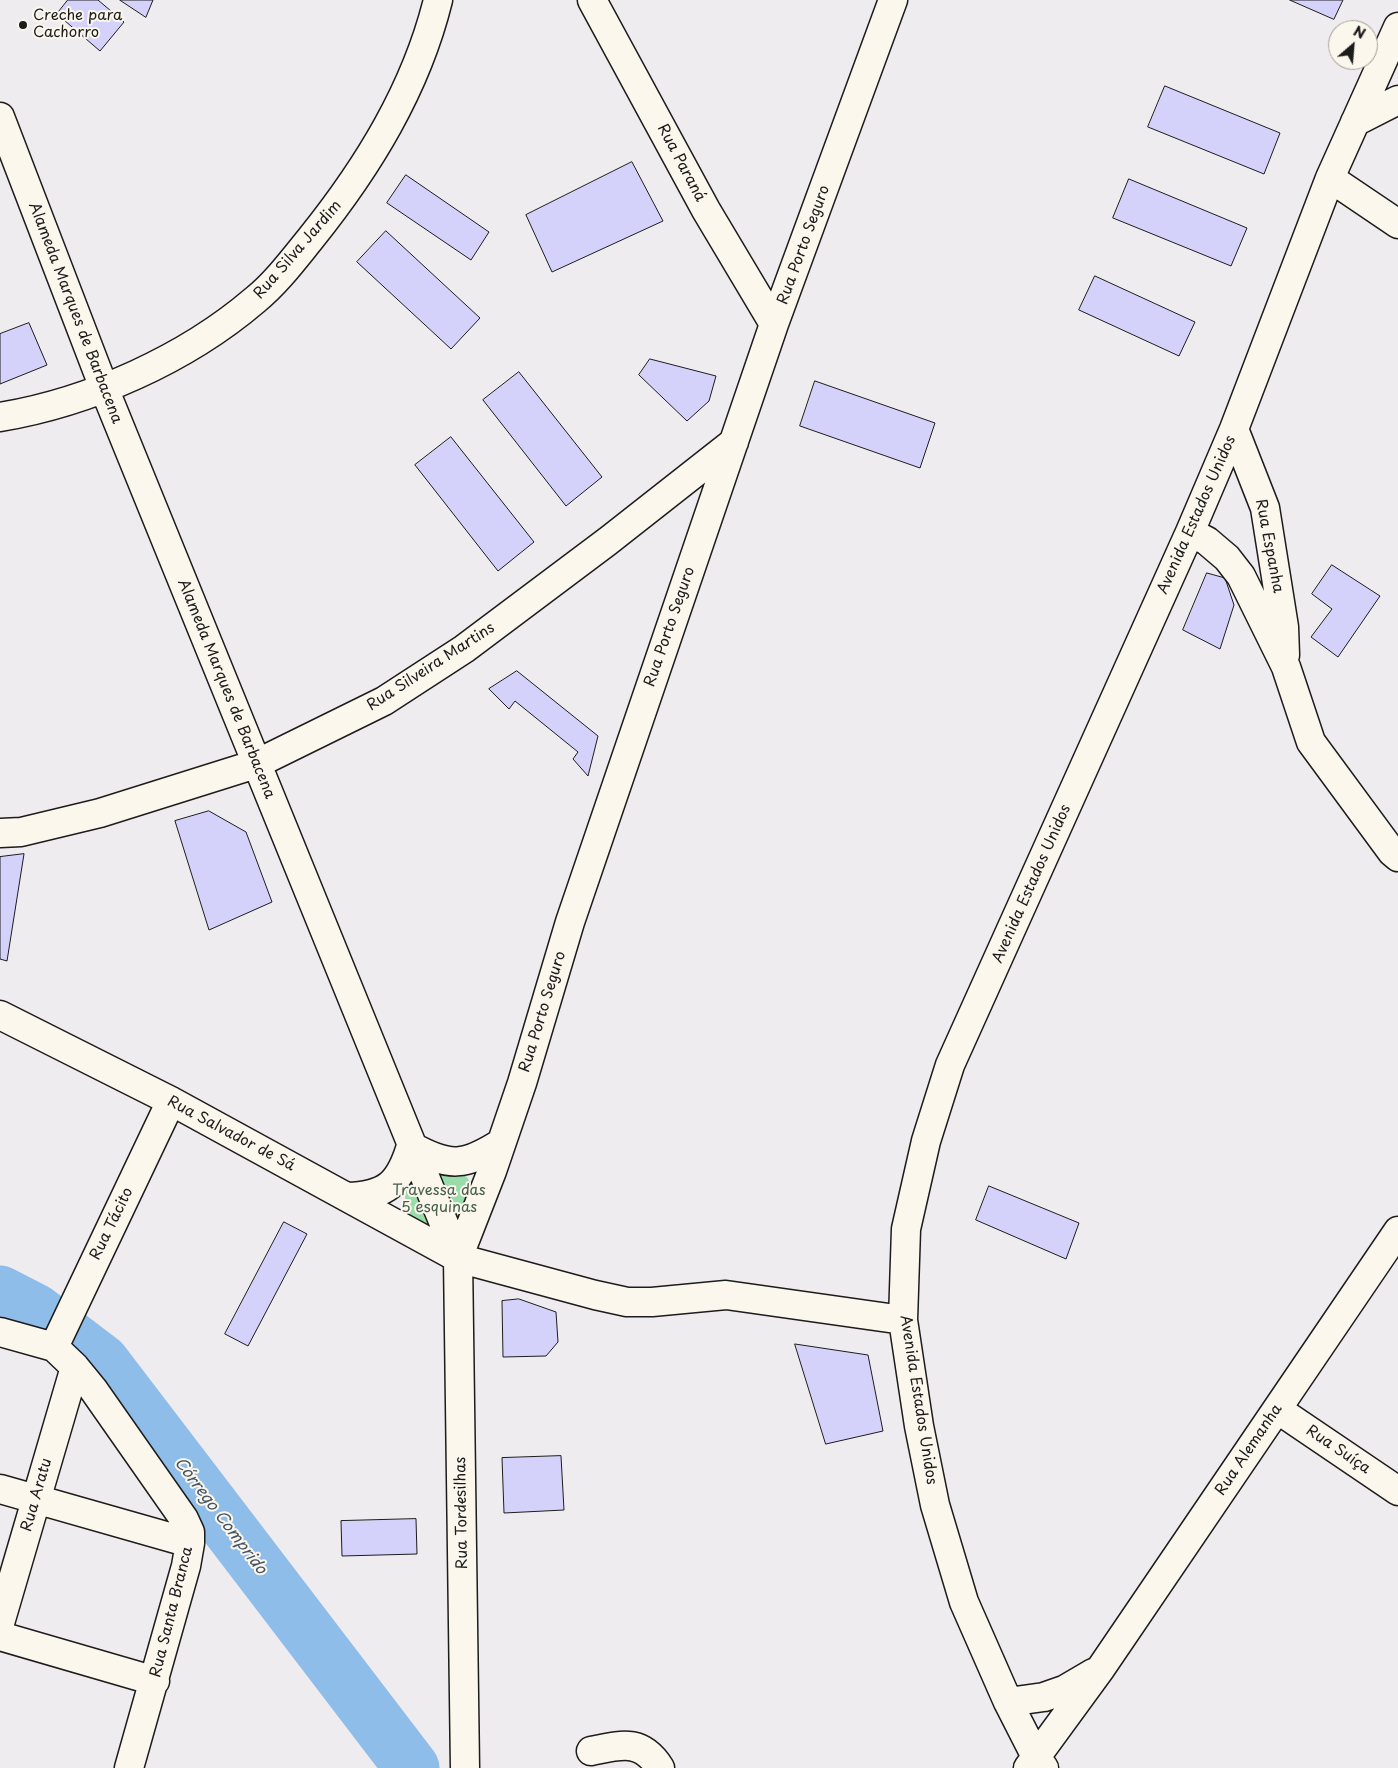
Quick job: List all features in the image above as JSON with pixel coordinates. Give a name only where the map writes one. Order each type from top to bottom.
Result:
[{"type":"street","name":"Rua Silva Jardim","points":[[0,417],[49,406],[104,388],[167,359],[204,338],[257,299],[334,210],[360,173],[385,132],[417,66],[433,22],[438,0]]},
{"type":"street","name":"Rua Paraná","points":[[592,0],[706,210],[774,324]]},
{"type":"street","name":"Rua Porto Seguro","points":[[458,1258],[522,1083],[570,922],[774,324],[893,0]]},
{"type":"street","name":"Avenida Estados Unidos","points":[[1036,1764],[964,1602],[935,1505],[919,1426],[903,1320],[906,1229],[926,1141],[950,1065],[1190,532],[1234,429],[1330,178],[1398,27]]},
{"type":"street","points":[[1355,122],[1398,100]]},
{"type":"street","name":"Alameda Marques de Barbacena","points":[[0,117],[104,388],[458,1258]]},
{"type":"street","points":[[1330,178],[1398,224]]},
{"type":"street","name":"Rua Espanha","points":[[1234,429],[1265,508],[1284,627],[1286,667]]},
{"type":"street","name":"Rua Silveira Martins","points":[[0,833],[21,832],[100,813],[256,764],[384,701],[464,649],[608,541],[734,442]]},
{"type":"street","name":"Rua Espanha","points":[[1190,532],[1207,540],[1227,558],[1241,576],[1286,667],[1311,742],[1392,852],[1398,857]]},
{"type":"street","name":"Rua Salvador de Sá","points":[[0,1015],[171,1101],[458,1258],[627,1302],[652,1302],[726,1294],[903,1320]]},
{"type":"street","name":"Rua Tácito","points":[[58,1336],[171,1101]]},
{"type":"street","points":[[347,1197],[365,1196],[379,1192],[392,1183],[403,1169],[411,1146],[428,1155],[450,1162],[470,1161],[501,1142]]},
{"type":"street","name":"Rua Alemanha","points":[[1036,1764],[1398,1231]]},
{"type":"street","name":"Rua Tordesilhas","points":[[458,1258],[465,1768]]},
{"type":"street","points":[[0,1332],[58,1336]]},
{"type":"street","name":"Rua Santa Branca","points":[[58,1336],[75,1367],[93,1389],[176,1506],[190,1532],[186,1566],[130,1768]]},
{"type":"street","name":"Rua Aratu","points":[[0,1623],[75,1367]]},
{"type":"street","name":"Rua Suíça","points":[[1277,1408],[1398,1491]]},
{"type":"street","points":[[0,1489],[190,1542]]},
{"type":"street","points":[[0,1636],[155,1681]]},
{"type":"street","name":"Rua Alemanha","points":[[1008,1702],[1044,1697],[1064,1690],[1101,1668]]},
{"type":"street","points":[[591,1751],[625,1745],[641,1749],[654,1759],[660,1768]]},
{"type":"green space","name":"Travessa das 5 esquinas","points":[[456,1166],[471,1184],[472,1196],[465,1218],[424,1233],[411,1219],[405,1197],[409,1180]]},
{"type":"building","points":[[68,0],[98,0],[124,22],[100,51],[57,14]]},
{"type":"building","points":[[120,0],[153,0],[146,17]]},
{"type":"building","points":[[1290,0],[1343,0],[1334,19]]},
{"type":"building","points":[[1165,86],[1280,133],[1264,174],[1148,127]]},
{"type":"building","points":[[632,162],[663,221],[552,272],[526,215]]},
{"type":"building","points":[[406,175],[489,232],[471,260],[387,203]]},
{"type":"building","points":[[1129,179],[1247,228],[1231,266],[1113,218]]},
{"type":"building","points":[[386,231],[480,318],[451,349],[357,262]]},
{"type":"building","points":[[1095,276],[1195,322],[1179,356],[1079,310]]},
{"type":"building","points":[[29,323],[47,365],[0,384],[0,334]]},
{"type":"building","points":[[650,359],[716,376],[709,401],[687,421],[639,375]]},
{"type":"building","points":[[519,372],[602,477],[566,506],[483,400]]},
{"type":"building","points":[[815,381],[935,423],[920,468],[800,426]]},
{"type":"building","points":[[451,437],[534,542],[498,571],[415,465]]},
{"type":"building","points":[[1332,565],[1380,596],[1338,657],[1311,637],[1332,609],[1312,594]]},
{"type":"building","points":[[1207,573],[1225,578],[1234,605],[1220,649],[1183,630]]},
{"type":"building","points":[[517,671],[598,736],[588,776],[573,759],[578,752],[515,701],[509,709],[489,689]]},
{"type":"building","points":[[209,811],[246,832],[272,902],[209,930],[175,821]]},
{"type":"building","points":[[24,854],[7,961],[0,959],[0,857]]},
{"type":"building","points":[[989,1186],[1079,1223],[1066,1259],[976,1220]]},
{"type":"building","points":[[284,1222],[307,1234],[248,1346],[225,1334]]},
{"type":"building","points":[[519,1299],[556,1312],[558,1342],[546,1356],[503,1357],[502,1301]]},
{"type":"building","points":[[795,1344],[868,1355],[883,1431],[826,1444]]},
{"type":"building","points":[[561,1456],[564,1510],[504,1513],[502,1458]]},
{"type":"building","points":[[416,1519],[417,1554],[342,1556],[341,1521]]},
{"type":"waterway","name":"Córrego Comprido","points":[[0,1293],[35,1311],[102,1362],[412,1768]]},
{"type":"place","name":"Creche para Cachorro","points":[[23,25]]}]
